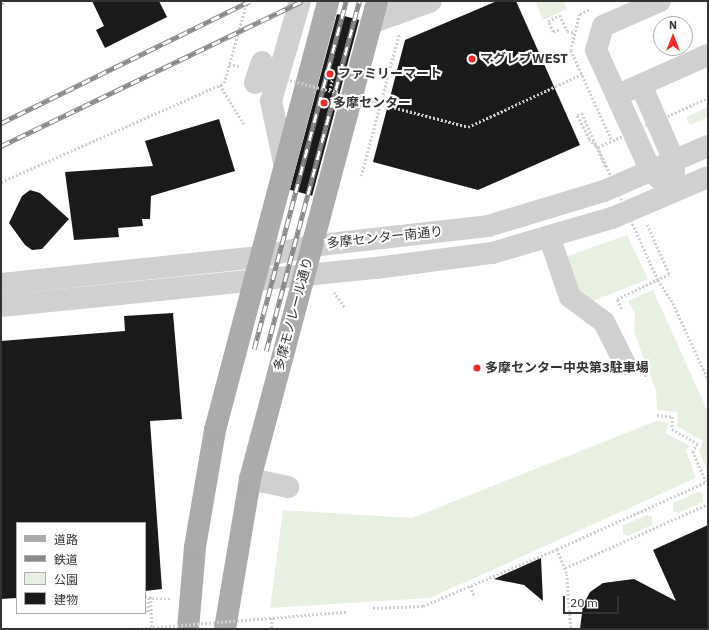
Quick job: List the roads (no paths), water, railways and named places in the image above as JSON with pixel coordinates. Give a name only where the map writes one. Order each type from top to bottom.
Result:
[{"type":"main road","points":[[188,629],[195,547],[207,473],[254,279],[328,1]]},
{"type":"main road","name":"多摩モノレール通り","points":[[225,629],[250,479],[377,1]]},
{"type":"street","points":[[284,163],[271,101],[300,1]]},
{"type":"street","points":[[371,23],[399,7],[431,1]]},
{"type":"street","points":[[660,1],[603,26],[596,50],[651,171],[675,192]]},
{"type":"street","points":[[616,96],[708,55]]},
{"type":"street","points":[[641,85],[674,161],[675,192]]},
{"type":"street","name":"多摩センター南通り","points":[[1,284],[260,257],[311,246],[506,222],[604,191],[708,146]]},
{"type":"street","points":[[1,306],[466,258],[550,239],[675,192],[708,177]]},
{"type":"street","points":[[550,239],[570,297],[604,322],[625,364]]},
{"type":"street","points":[[250,479],[288,487]]},
{"type":"railway","points":[[1,123],[250,1]]},
{"type":"railway","points":[[1,146],[302,1]]},
{"type":"railway","points":[[254,349],[346,1]]},
{"type":"railway","points":[[266,351],[359,1]]},
{"type":"place","name":"マグレブWEST","points":[[472,59]]},
{"type":"place","name":"ファミリーマート","points":[[330,74]]},
{"type":"place","name":"多摩センター","points":[[324,103]]},
{"type":"place","name":"多摩センター中央第3駐車場","points":[[477,368]]}]
